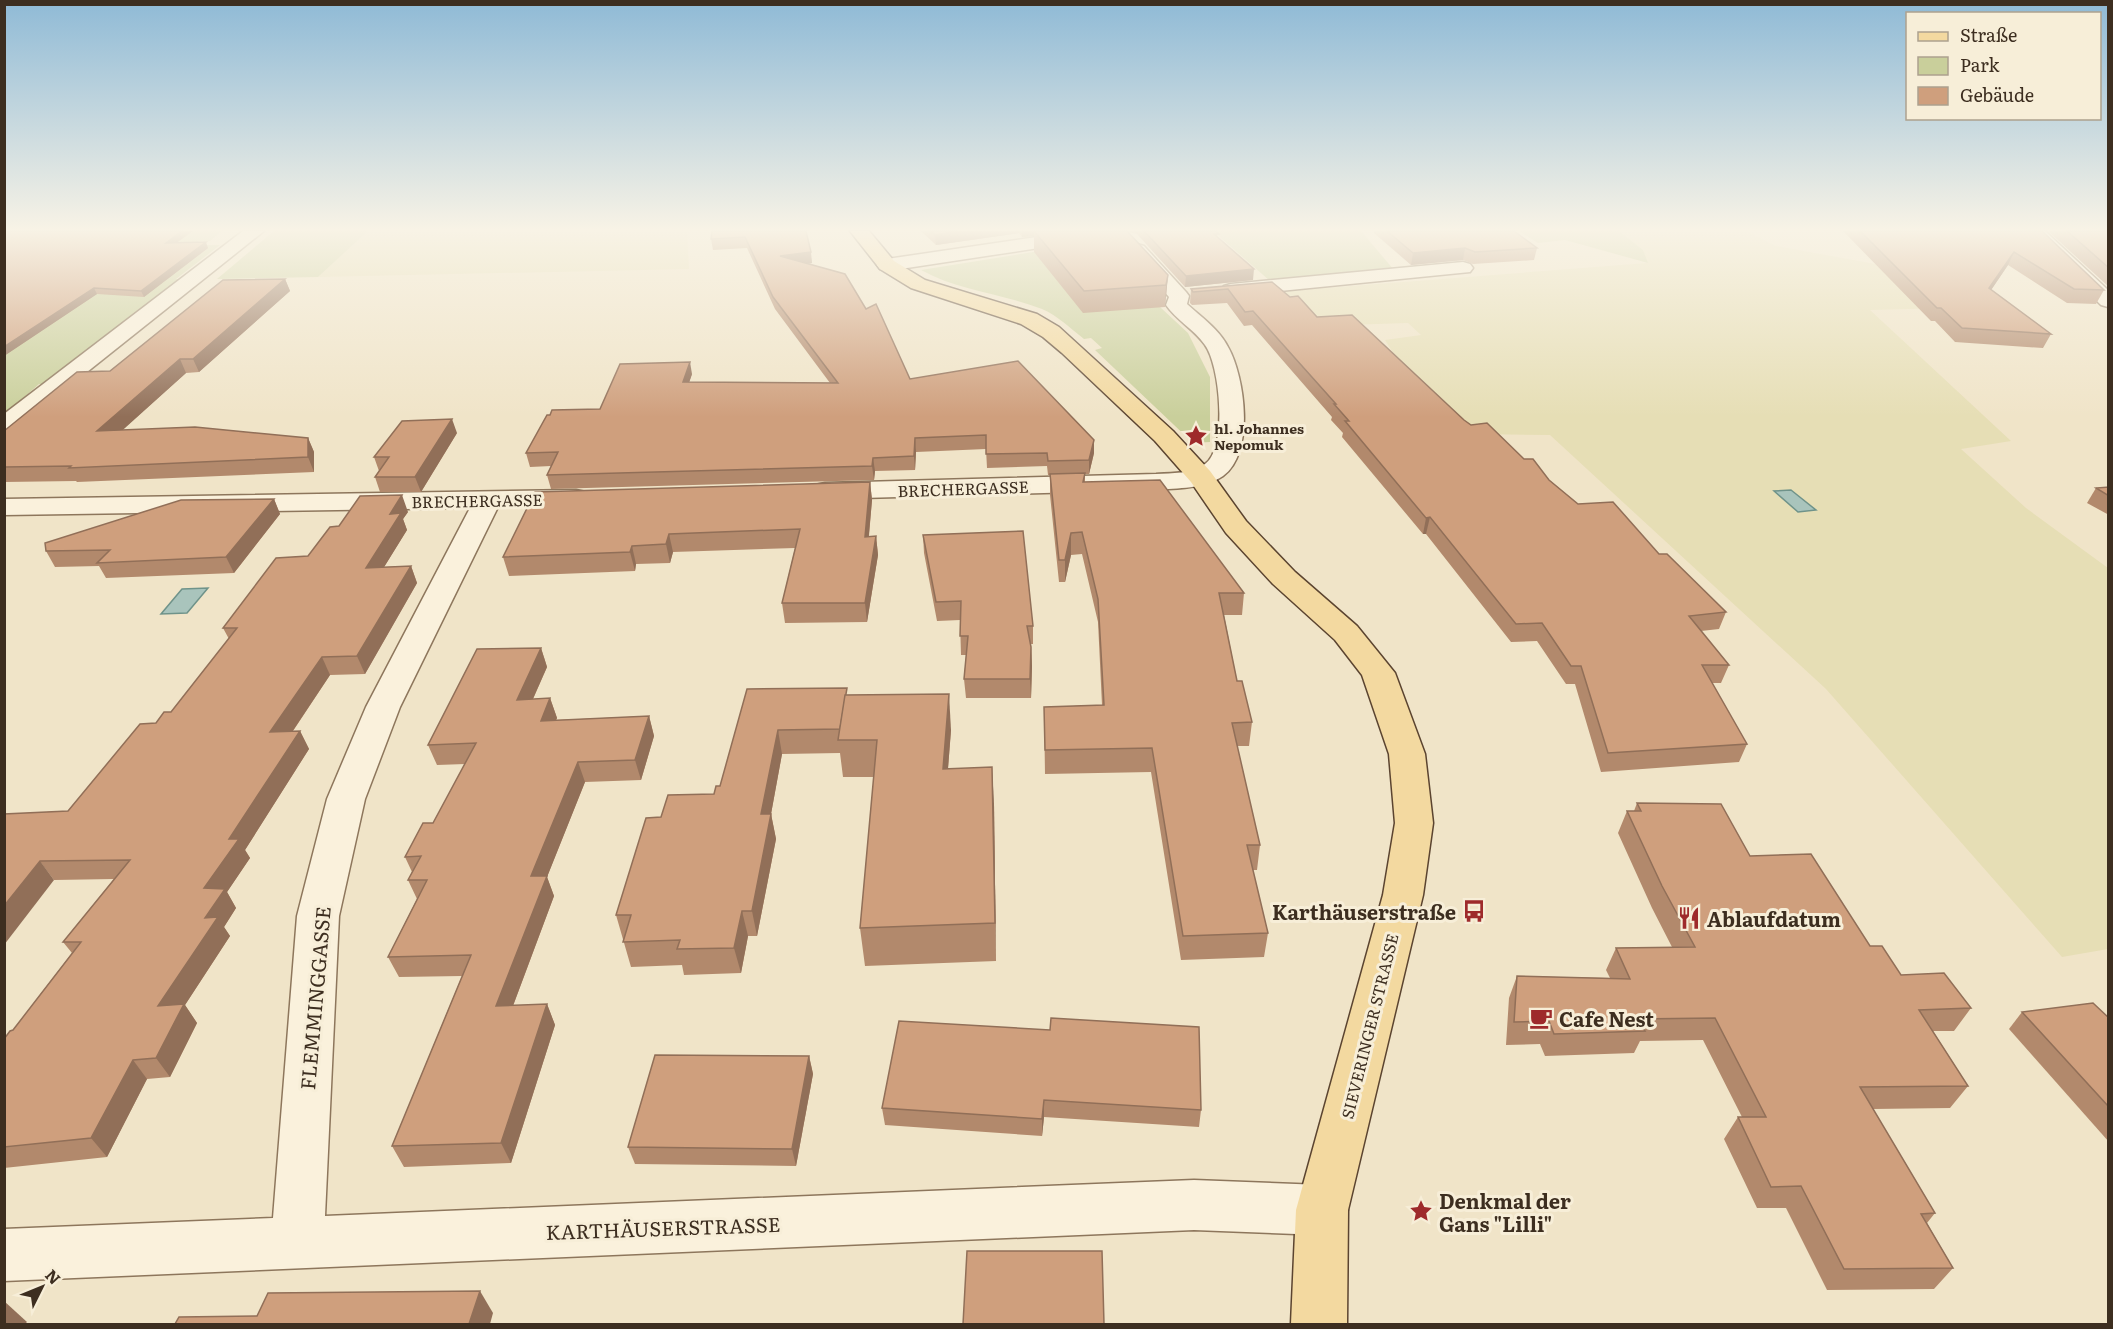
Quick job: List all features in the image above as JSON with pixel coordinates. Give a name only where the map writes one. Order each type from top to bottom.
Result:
[{"type":"main road","name":"SIEVERINGER STRASSE","points":[[942,293],[1010,312],[1035,322],[1051,332],[1164,436],[1201,477],[1236,527],[1284,578],[1346,633],[1378,673],[1392,707],[1407,754],[1414,823],[1403,896],[1322,1210],[1319,1324]]},
{"type":"street","points":[[4,426],[175,293]]},
{"type":"street","points":[[1176,293],[1179,296]]},
{"type":"street","points":[[1179,296],[1207,293]]},
{"type":"street","points":[[1179,296],[1176,305],[1217,346],[1229,382],[1230,448],[1222,464],[1201,477]]},
{"type":"street","name":"BRECHERGASSE","points":[[798,492],[1156,482],[1201,477]]},
{"type":"street","name":"BRECHERGASSE","points":[[4,507],[606,498]]},
{"type":"street","name":"FLEMMINGGASSE","points":[[297,1242],[318,916],[345,799],[383,707],[487,501]]},
{"type":"street","name":"KARTHÄUSERSTRASSE","points":[[4,1255],[1194,1204],[1322,1210]]},
{"type":"shaded area","points":[[1275,293],[1964,293],[1988,307],[1870,310],[2011,441],[1961,449],[2026,508],[2108,568],[2108,949],[2062,957],[1826,689],[1550,435],[1476,434],[1410,380],[1385,340],[1421,335],[1408,323],[1315,326]]},
{"type":"green space","points":[[5,293],[166,293],[45,384],[39,384],[5,414]]},
{"type":"green space","points":[[987,293],[1148,293],[1188,333],[1210,377],[1210,442],[1193,443],[1095,350],[1102,348],[1091,338],[1084,339],[1053,315],[1027,304]]},
{"type":"water","points":[[1791,490],[1816,510],[1798,512],[1774,491]]},
{"type":"water","points":[[208,588],[187,613],[161,614],[182,589]]},
{"type":"building","points":[[4,293],[86,293],[4,347]]},
{"type":"building","points":[[207,293],[269,293],[193,359],[180,359],[97,431],[195,427],[308,438],[308,457],[69,468],[71,466],[4,467],[4,431],[77,372],[110,371]]},
{"type":"building","points":[[771,293],[856,293],[866,309],[876,304],[910,379],[1018,361],[1094,440],[1089,460],[1048,461],[1047,453],[986,454],[986,435],[915,438],[914,456],[873,458],[872,466],[547,475],[558,452],[526,453],[552,410],[600,409],[620,364],[690,362],[683,382],[838,383]]},
{"type":"building","points":[[1231,293],[1285,293],[1290,297],[1298,296],[1317,317],[1352,315],[1464,420],[1471,425],[1487,423],[1524,459],[1533,459],[1549,480],[1578,504],[1613,502],[1659,554],[1667,554],[1726,612],[1689,616],[1729,665],[1702,665],[1747,744],[1608,753],[1581,666],[1571,666],[1542,623],[1516,624],[1430,517],[1426,518],[1345,421],[1349,421],[1334,404],[1336,404],[1253,311],[1245,312]]},
{"type":"building","points":[[1922,293],[1996,293],[2051,334],[1962,328],[1941,308],[1937,308]]},
{"type":"building","points":[[452,419],[415,477],[375,477],[389,457],[374,457],[402,421]]},
{"type":"building","points":[[1085,473],[1083,482],[1160,480],[1244,593],[1219,593],[1237,681],[1242,681],[1252,722],[1232,723],[1260,845],[1247,845],[1268,933],[1183,936],[1152,748],[1045,750],[1044,707],[1104,705],[1098,599],[1082,532],[1071,533],[1065,560],[1059,560],[1050,474]]},
{"type":"building","points":[[870,482],[865,537],[876,536],[865,603],[782,603],[800,529],[669,534],[666,544],[632,546],[630,552],[503,557],[535,492]]},
{"type":"building","points":[[2109,487],[2109,496],[2096,488]]},
{"type":"building","points":[[402,495],[390,514],[401,513],[366,568],[411,566],[357,656],[322,657],[270,732],[300,731],[229,839],[239,839],[204,888],[225,889],[205,918],[218,917],[158,1006],[184,1004],[156,1058],[133,1060],[91,1138],[4,1147],[4,1039],[81,942],[63,942],[130,860],[40,861],[4,906],[4,814],[68,811],[140,724],[156,723],[164,712],[171,712],[237,628],[223,628],[276,558],[308,556],[330,527],[339,526],[360,496]]},
{"type":"building","points":[[274,499],[226,557],[97,563],[110,550],[46,551],[45,543],[181,500]]},
{"type":"building","points":[[1023,531],[1033,626],[1027,626],[1031,647],[1030,679],[964,679],[968,636],[960,636],[961,601],[936,602],[923,535]]},
{"type":"building","points":[[541,648],[517,700],[550,698],[541,721],[649,716],[635,760],[578,762],[531,876],[547,876],[496,1006],[547,1004],[501,1143],[392,1146],[471,955],[388,957],[427,880],[408,880],[421,856],[405,857],[423,823],[433,823],[476,743],[428,745],[477,649]]},
{"type":"building","points":[[847,688],[840,729],[778,730],[761,814],[771,814],[752,911],[742,911],[734,948],[677,949],[680,940],[623,942],[631,915],[616,915],[646,818],[661,817],[668,795],[714,794],[716,786],[720,786],[747,689]]},
{"type":"building","points":[[949,694],[943,769],[992,767],[995,923],[860,928],[877,740],[838,740],[845,695]]},
{"type":"building","points":[[1637,803],[1721,804],[1750,856],[1811,854],[1870,946],[1882,946],[1901,975],[1944,973],[1971,1008],[1919,1010],[1968,1086],[1860,1087],[1935,1213],[1921,1214],[1953,1268],[1844,1269],[1801,1186],[1771,1187],[1738,1117],[1766,1117],[1715,1018],[1637,1019],[1645,1031],[1554,1034],[1549,1021],[1514,1022],[1517,976],[1630,979],[1616,948],[1695,947],[1662,886],[1627,811],[1641,811]]},
{"type":"building","points":[[2093,1003],[2109,1018],[2109,1107],[2022,1012]]},
{"type":"building","points":[[1051,1018],[1199,1027],[1201,1110],[1044,1100],[1042,1119],[882,1108],[899,1021],[1050,1030]]},
{"type":"building","points":[[655,1055],[809,1056],[792,1149],[628,1147]]},
{"type":"building","points":[[967,1251],[1102,1251],[1104,1324],[963,1324]]},
{"type":"building","points":[[480,1291],[469,1324],[175,1324],[179,1317],[257,1316],[268,1293]]},
{"type":"place","name":"hl. Johannes Nepomuk","points":[[1196,436]]},
{"type":"place","name":"Karthäuserstraße","points":[[1474,911]]},
{"type":"place","name":"Ablaufdatum","points":[[1689,918]]},
{"type":"place","name":"Cafe Nest","points":[[1541,1018]]},
{"type":"place","name":"Denkmal der Gans \"Lilli\"","points":[[1421,1211]]}]
